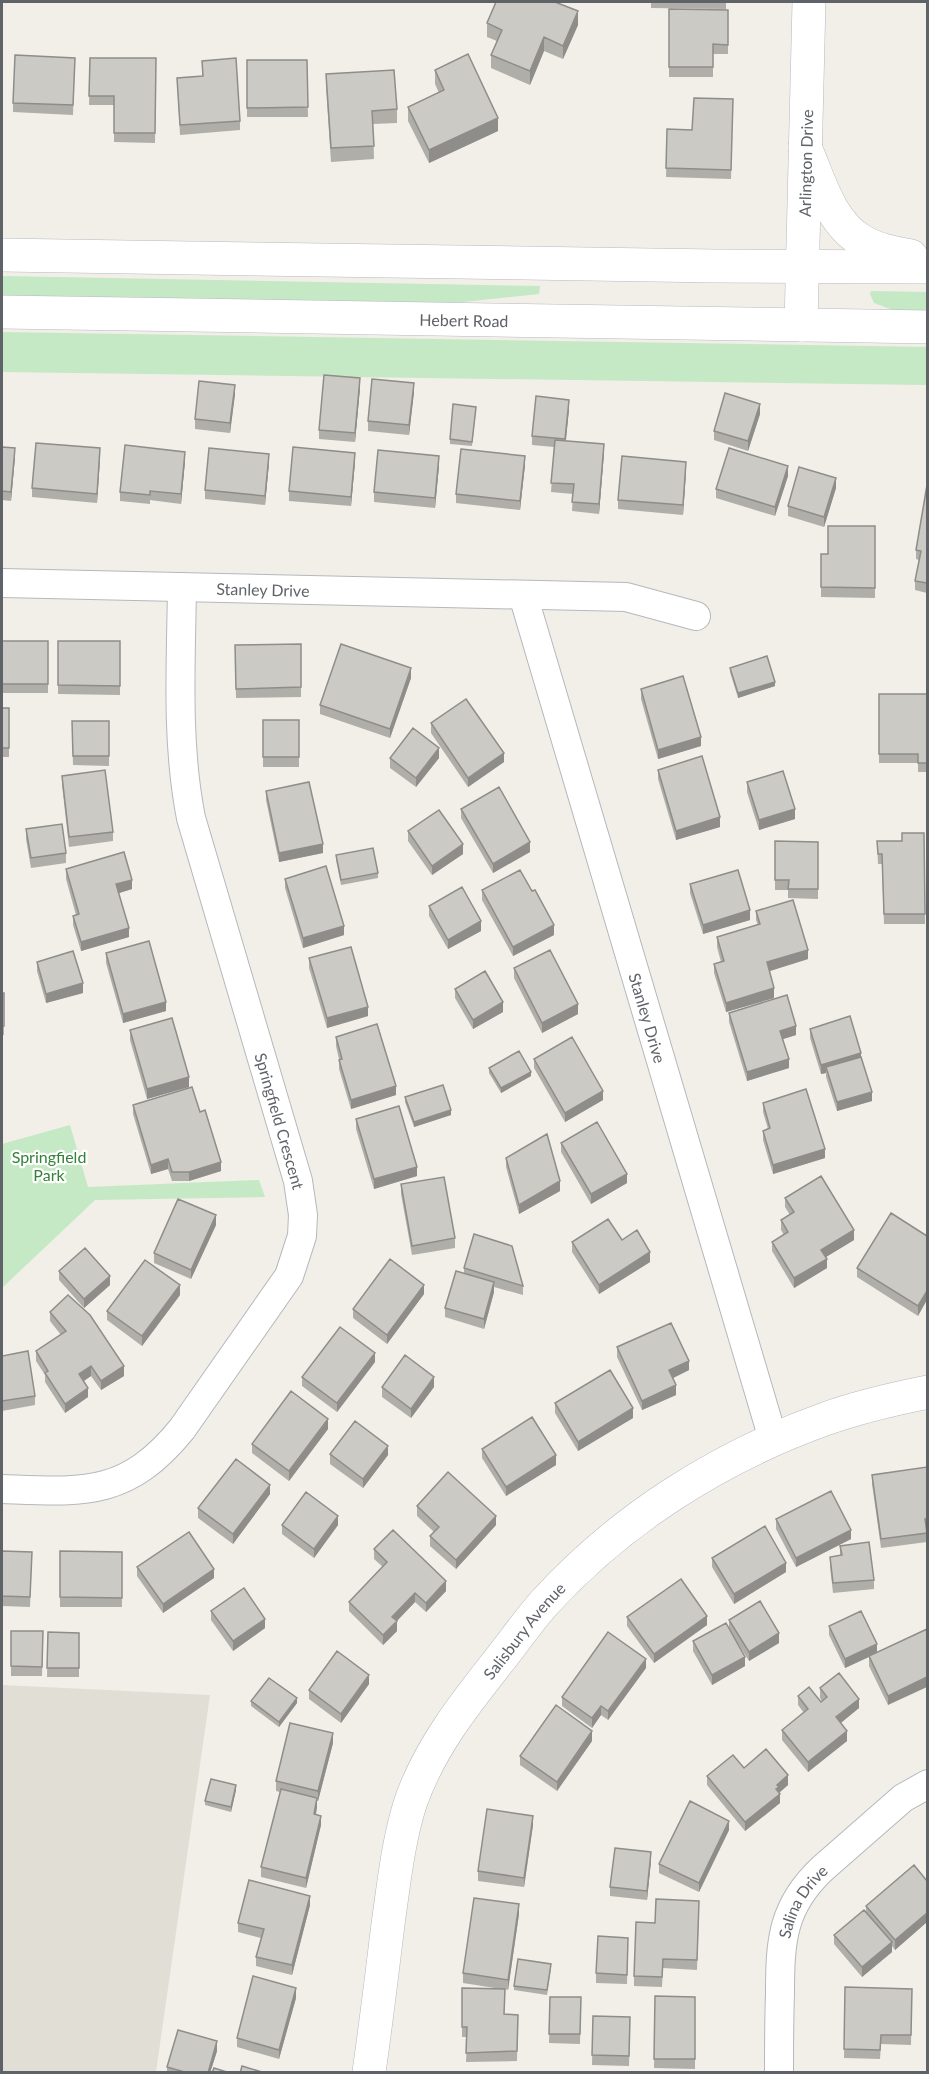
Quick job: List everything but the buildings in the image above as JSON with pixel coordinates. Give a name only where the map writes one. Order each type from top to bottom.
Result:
[{"type":"main road","name":"Arlington Drive","points":[[801,325],[809,2]]},
{"type":"main road","points":[[805,147],[836,215],[847,230],[862,242],[880,249],[927,260]]},
{"type":"main road","points":[[2,255],[927,267]]},
{"type":"main road","name":"Hebert Road","points":[[2,312],[927,327]]},
{"type":"main road","name":"Salisbury Avenue","points":[[369,2073],[399,1849],[411,1802],[438,1743],[457,1714],[544,1603],[584,1563],[627,1526],[674,1493],[722,1464],[773,1439],[826,1418],[880,1402],[927,1392]]},
{"type":"street","name":"Stanley Drive","points":[[2,583],[626,597],[696,616]]},
{"type":"street","name":"Springfield Crescent","points":[[2,1489],[66,1492],[86,1490],[127,1477],[148,1464],[182,1429],[289,1276],[302,1236],[303,1215],[298,1181],[186,796],[181,754],[182,587]]},
{"type":"street","name":"Stanley Drive","points":[[524,595],[773,1439]]},
{"type":"street","name":"Salina Drive","points":[[779,2073],[780,1955],[783,1931],[791,1909],[810,1880],[823,1868],[903,1798],[927,1784]]},
{"type":"shaded area","points":[[2,1685],[210,1695],[156,2072],[2,2072]]},
{"type":"green space","points":[[2,276],[540,286],[539,294],[454,303],[2,297]]},
{"type":"green space","points":[[871,291],[927,292],[927,313],[893,310],[874,303]]},
{"type":"green space","points":[[2,332],[928,347],[927,385],[2,372]]},
{"type":"green space","name":"Springfield Park","points":[[70,1125],[88,1187],[259,1180],[265,1197],[95,1200],[2,1288],[2,1144]]}]
